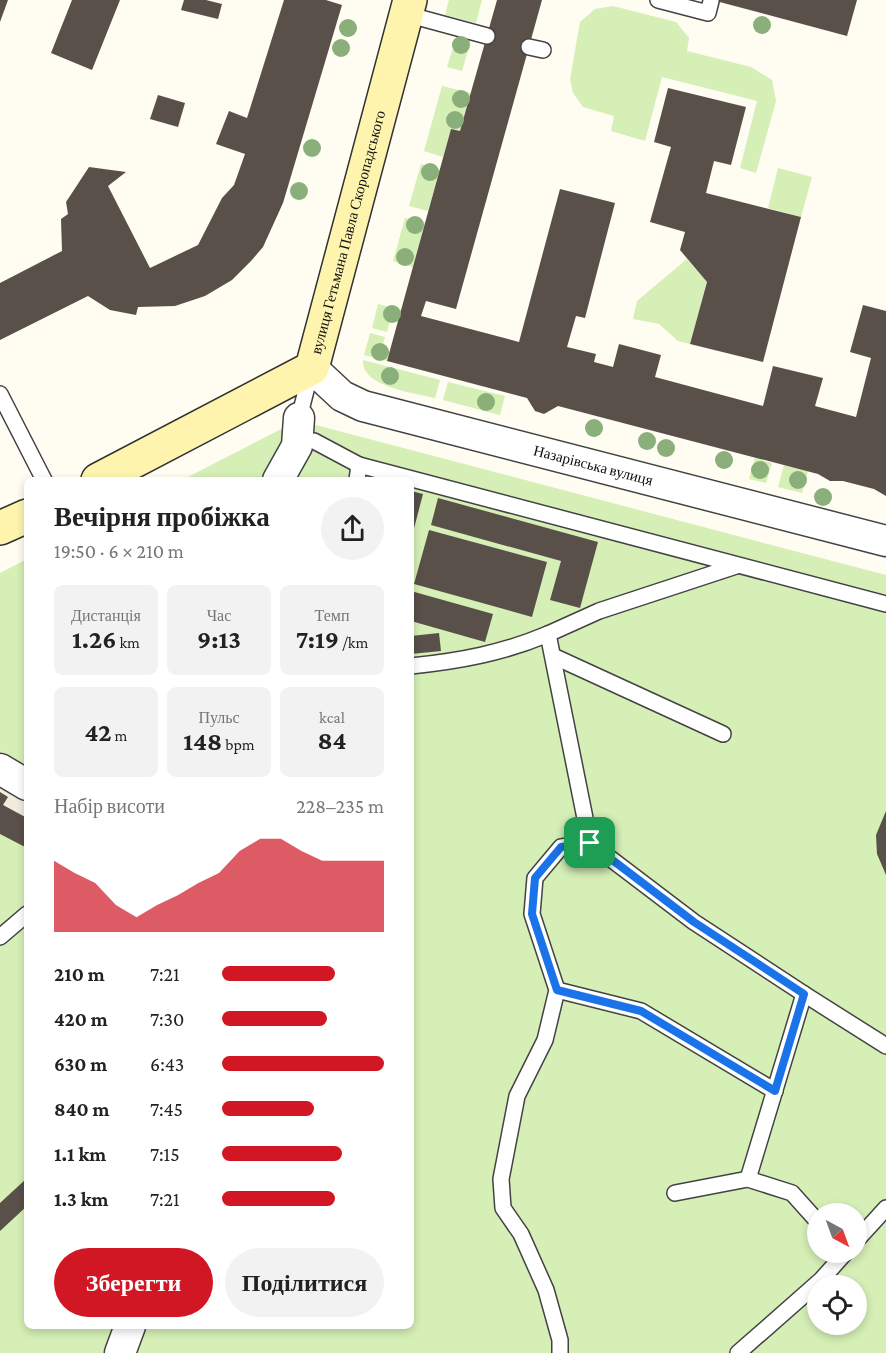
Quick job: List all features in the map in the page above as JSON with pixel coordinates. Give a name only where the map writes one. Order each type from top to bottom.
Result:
[{"type":"main road","name":"вулиця Гетьмана Павла Скоропадського","points":[[104,477],[312,368],[408,7]]},
{"type":"street","name":"Назарівська вулиця","points":[[312,368],[342,396],[363,406],[886,541]]},
{"type":"street","points":[[280,477],[307,429]]},
{"type":"street","points":[[0,769],[24,782]]},
{"type":"street","points":[[120,1353],[129,1329]]},
{"type":"lane","points":[[658,0],[708,13],[711,1]]},
{"type":"lane","points":[[408,7],[487,36]]},
{"type":"lane","points":[[312,368],[307,429],[358,472],[378,477]]},
{"type":"lane","points":[[0,394],[42,477]]},
{"type":"lane","points":[[414,486],[886,604]]},
{"type":"lane","points":[[414,666],[464,661],[513,649],[599,611],[736,566]]},
{"type":"lane","points":[[548,634],[590,843],[694,922],[886,1046]]},
{"type":"lane","points":[[553,656],[723,734]]},
{"type":"lane","points":[[560,1353],[560,1340],[546,1290],[521,1234],[503,1208],[501,1179],[518,1096],[545,1040],[557,990],[532,914],[535,878],[561,847],[590,843]]},
{"type":"lane","points":[[0,937],[24,917]]},
{"type":"lane","points":[[557,990],[641,1011],[775,1091]]},
{"type":"lane","points":[[748,1179],[804,994]]},
{"type":"lane","points":[[675,1193],[748,1179],[792,1193],[807,1210]]},
{"type":"lane","points":[[867,1229],[886,1208]]},
{"type":"lane","points":[[738,1353],[821,1280],[837,1263]]},
{"type":"green space","points":[[449,0],[482,0],[476,23],[445,15]]},
{"type":"green space","points":[[613,6],[676,22],[689,38],[687,51],[751,67],[772,80],[776,101],[756,173],[740,168],[757,101],[662,77],[645,141],[611,131],[614,116],[583,107],[573,93],[570,79],[580,22],[595,9]]},
{"type":"green space","points":[[457,35],[471,40],[462,71],[447,67]]},
{"type":"green space","points":[[442,86],[471,93],[460,131],[451,129],[443,157],[424,151]]},
{"type":"green space","points":[[421,164],[440,170],[428,211],[409,206]]},
{"type":"green space","points":[[778,168],[812,177],[801,217],[768,208]]},
{"type":"green space","points":[[405,218],[425,223],[413,267],[393,261]]},
{"type":"green space","points":[[687,259],[707,282],[690,344],[678,341],[659,324],[633,319],[637,301]]},
{"type":"green space","points":[[378,304],[401,310],[398,322],[390,320],[387,332],[372,328]]},
{"type":"green space","points":[[370,333],[385,337],[382,348],[389,351],[387,361],[364,355]]},
{"type":"green space","points":[[363,360],[440,380],[435,398],[380,383],[365,369]]},
{"type":"green space","points":[[448,382],[505,396],[500,415],[443,400]]},
{"type":"green space","points":[[312,424],[886,575],[886,1353],[0,1353],[0,573],[24,561],[24,1329],[414,1329],[414,477],[188,477],[287,426]]},
{"type":"green space","points":[[755,458],[772,463],[766,483],[749,479]]},
{"type":"green space","points":[[784,465],[808,471],[802,493],[778,487]]},
{"type":"shaded area","points":[[0,751],[24,765],[24,816],[3,805],[8,797],[0,792]]},
{"type":"building","points":[[0,0],[8,0],[0,22]]},
{"type":"building","points":[[72,0],[120,0],[92,70],[51,53]]},
{"type":"building","points":[[184,0],[206,0],[222,4],[218,19],[181,10]]},
{"type":"building","points":[[284,0],[326,0],[342,5],[283,203],[263,247],[232,280],[205,296],[175,306],[138,307],[136,315],[110,310],[88,296],[0,340],[0,283],[62,251],[61,219],[68,214],[66,202],[89,167],[126,172],[108,186],[150,268],[198,245],[222,198],[234,185],[245,154],[216,144],[229,111],[247,118]]},
{"type":"building","points":[[497,0],[542,0],[456,309],[426,301],[421,316],[519,342],[560,189],[615,203],[585,318],[576,316],[567,347],[596,354],[594,362],[613,367],[619,344],[661,355],[655,377],[763,406],[773,366],[823,378],[815,406],[856,417],[871,358],[850,352],[863,305],[886,311],[886,496],[874,489],[843,481],[830,481],[818,474],[558,406],[544,414],[535,411],[527,398],[387,361],[451,129],[460,131]]},
{"type":"building","points":[[712,0],[857,0],[847,36]]},
{"type":"building","points":[[668,88],[746,107],[731,165],[714,161],[706,193],[801,217],[763,362],[690,344],[707,282],[680,250],[685,232],[650,222],[671,147],[654,142]]},
{"type":"building","points":[[158,95],[185,103],[178,127],[150,119]]},
{"type":"building","points":[[414,492],[423,494],[414,528]]},
{"type":"building","points":[[438,498],[598,542],[580,608],[550,600],[561,561],[431,525]]},
{"type":"building","points":[[429,530],[547,562],[532,617],[414,584]]},
{"type":"building","points":[[414,592],[493,614],[485,642],[414,622]]},
{"type":"building","points":[[439,633],[441,651],[414,654],[414,636]]},
{"type":"building","points":[[0,792],[8,797],[3,805],[24,816],[24,846],[0,834]]},
{"type":"building","points":[[886,811],[886,875],[877,854],[876,835]]},
{"type":"building","points":[[24,1181],[24,1209],[0,1231],[0,1203]]},
{"type":"route","points":[[590,843],[694,922],[804,994],[775,1091],[641,1011],[557,990],[532,914],[535,878],[561,847],[590,843]]}]
